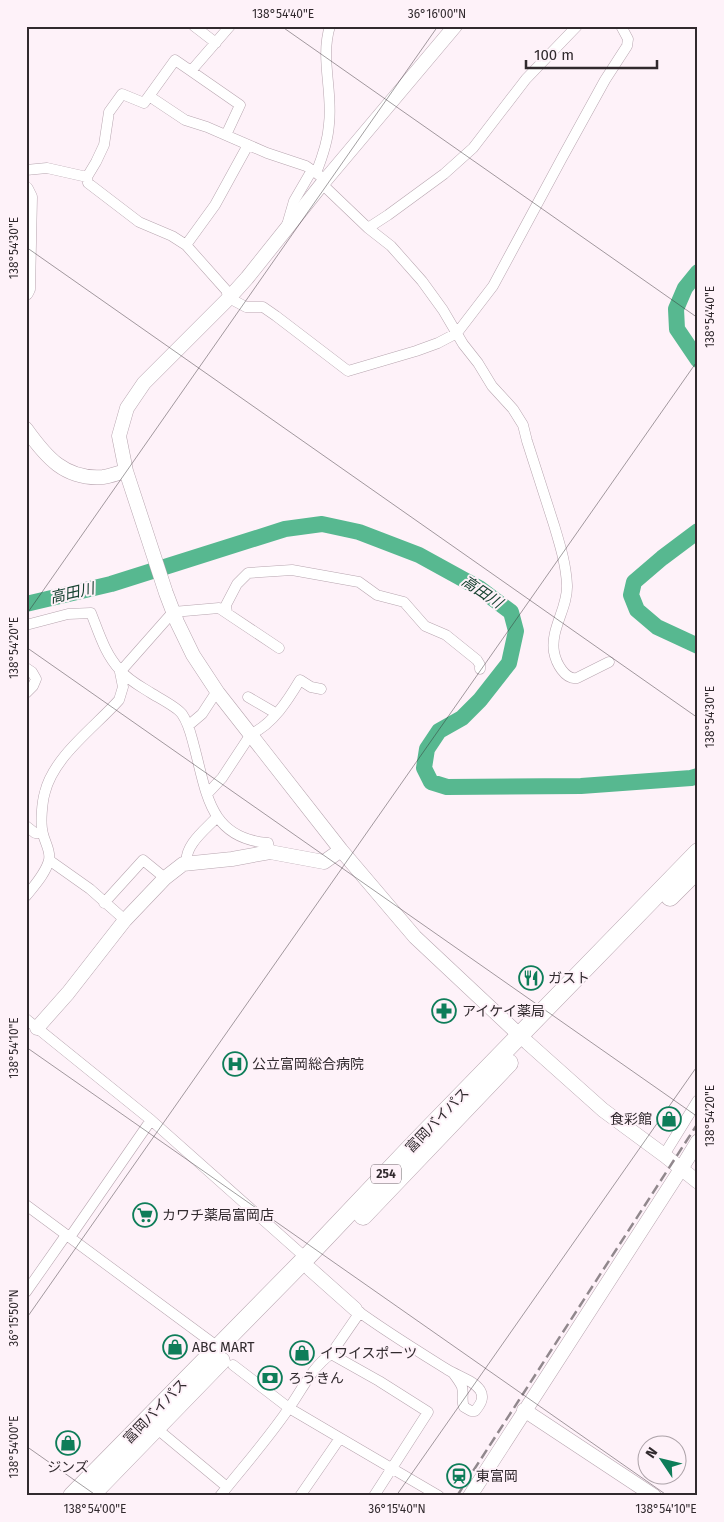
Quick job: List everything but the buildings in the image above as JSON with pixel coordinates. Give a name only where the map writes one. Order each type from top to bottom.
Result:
[{"type":"highway","name":"富岡バイパス","points":[[90,1496],[156,1428],[308,1264],[524,1039],[698,852]]},
{"type":"highway","name":"富岡バイパス","points":[[524,1039],[698,869]]},
{"type":"highway","name":"富岡バイパス","points":[[72,1496],[218,1347],[308,1264]]},
{"type":"street","points":[[194,26],[216,43]]},
{"type":"street","points":[[191,71],[230,26]]},
{"type":"street","points":[[319,177],[329,124],[325,51],[330,26]]},
{"type":"street","points":[[455,26],[319,177],[284,233],[230,298],[144,383],[127,408],[119,436],[126,471],[172,612],[192,655],[216,691],[342,850],[415,937],[524,1039],[603,1110],[698,1182]]},
{"type":"street","points":[[368,228],[444,174],[473,148],[526,80],[577,26]]},
{"type":"street","points":[[226,135],[240,105],[175,60],[144,103],[122,94],[109,112],[104,145],[87,177],[88,183],[139,222],[172,236],[186,245],[226,290],[230,298],[246,307],[263,308],[276,316],[348,371],[416,351],[457,334],[493,286],[605,80],[627,46],[628,39],[621,26]]},
{"type":"street","points":[[149,96],[185,120],[306,166],[368,228],[391,246],[407,262],[443,310],[463,344],[478,363],[492,386],[513,409],[523,425],[564,562],[567,587],[563,610],[554,636],[554,654],[567,676],[572,679],[609,662]]},
{"type":"street","points":[[186,245],[215,204],[248,145]]},
{"type":"street","points":[[26,170],[47,168],[87,177]]},
{"type":"street","points":[[26,189],[30,197],[28,289],[26,293]]},
{"type":"street","points":[[26,429],[41,450],[61,468],[79,476],[103,477],[126,471]]},
{"type":"street","points":[[227,613],[226,605],[236,584],[248,573],[292,570],[359,582],[377,595],[404,602],[425,626],[446,635],[477,660],[480,669]]},
{"type":"street","points":[[120,672],[172,612],[182,610],[219,608],[279,648]]},
{"type":"street","points":[[26,626],[68,614],[91,612],[106,652],[120,672],[181,712],[189,725],[207,794],[217,818],[224,827],[244,839],[268,843],[270,852]]},
{"type":"street","points":[[26,668],[32,672],[36,679],[33,686],[26,693]]},
{"type":"street","points":[[26,896],[44,872],[49,860],[48,847],[42,833],[42,805],[51,775],[64,757],[119,700],[123,687],[120,672]]},
{"type":"street","points":[[207,794],[222,778],[251,734],[256,732],[287,701],[300,680],[320,690]]},
{"type":"street","points":[[189,725],[202,714],[216,691]]},
{"type":"street","points":[[248,697],[272,711],[274,715]]},
{"type":"street","points":[[187,864],[186,858],[191,846],[217,818]]},
{"type":"street","points":[[26,826],[35,833],[42,833]]},
{"type":"street","points":[[342,850],[324,862],[270,852],[232,859],[183,864],[165,878],[125,920],[68,993],[32,1024],[151,1120],[357,1311],[382,1329],[453,1373]]},
{"type":"street","points":[[49,860],[90,889],[125,920]]},
{"type":"street","points":[[104,903],[143,860],[165,878]]},
{"type":"street","points":[[664,1155],[698,1100]]},
{"type":"street","points":[[26,1292],[151,1120]]},
{"type":"street","points":[[470,1496],[698,1141]]},
{"type":"street","points":[[26,1205],[218,1347]]},
{"type":"street","points":[[220,1496],[263,1444],[324,1358],[331,1354],[357,1311]]},
{"type":"street","points":[[331,1354],[428,1412],[374,1496]]},
{"type":"street","points":[[233,1365],[289,1408],[439,1496]]},
{"type":"street","points":[[524,1410],[654,1496]]},
{"type":"street","points":[[156,1428],[227,1487]]},
{"type":"street","points":[[300,1496],[340,1438]]},
{"type":"waterway","name":"高田川","points":[[698,272],[685,288],[676,309],[677,329],[698,360]]},
{"type":"waterway","name":"高田川","points":[[26,604],[111,584],[285,529],[322,524],[359,532],[419,555],[479,588],[511,612],[516,631],[509,663],[480,700],[462,718],[439,731],[427,749],[424,768],[431,782],[447,787],[581,786],[698,776]]},
{"type":"waterway","name":"高田川","points":[[698,531],[634,582],[631,595],[637,610],[657,627],[698,646]]},
{"type":"railway","points":[[457,1496],[698,1123]]},
{"type":"place","name":"ガスト","points":[[531,978]]},
{"type":"place","name":"アイケイ薬局","points":[[444,1011]]},
{"type":"place","name":"公立富岡総合病院","points":[[235,1064]]},
{"type":"place","name":"食彩館","points":[[669,1119]]},
{"type":"place","name":"カワチ薬局富岡店","points":[[145,1215]]},
{"type":"place","name":"ABC MART","points":[[175,1347]]},
{"type":"place","name":"イワイスポーツ","points":[[302,1353]]},
{"type":"place","name":"ろうきん","points":[[270,1378]]},
{"type":"place","name":"ジンズ","points":[[68,1443]]},
{"type":"place","name":"東富岡","points":[[459,1476]]}]
